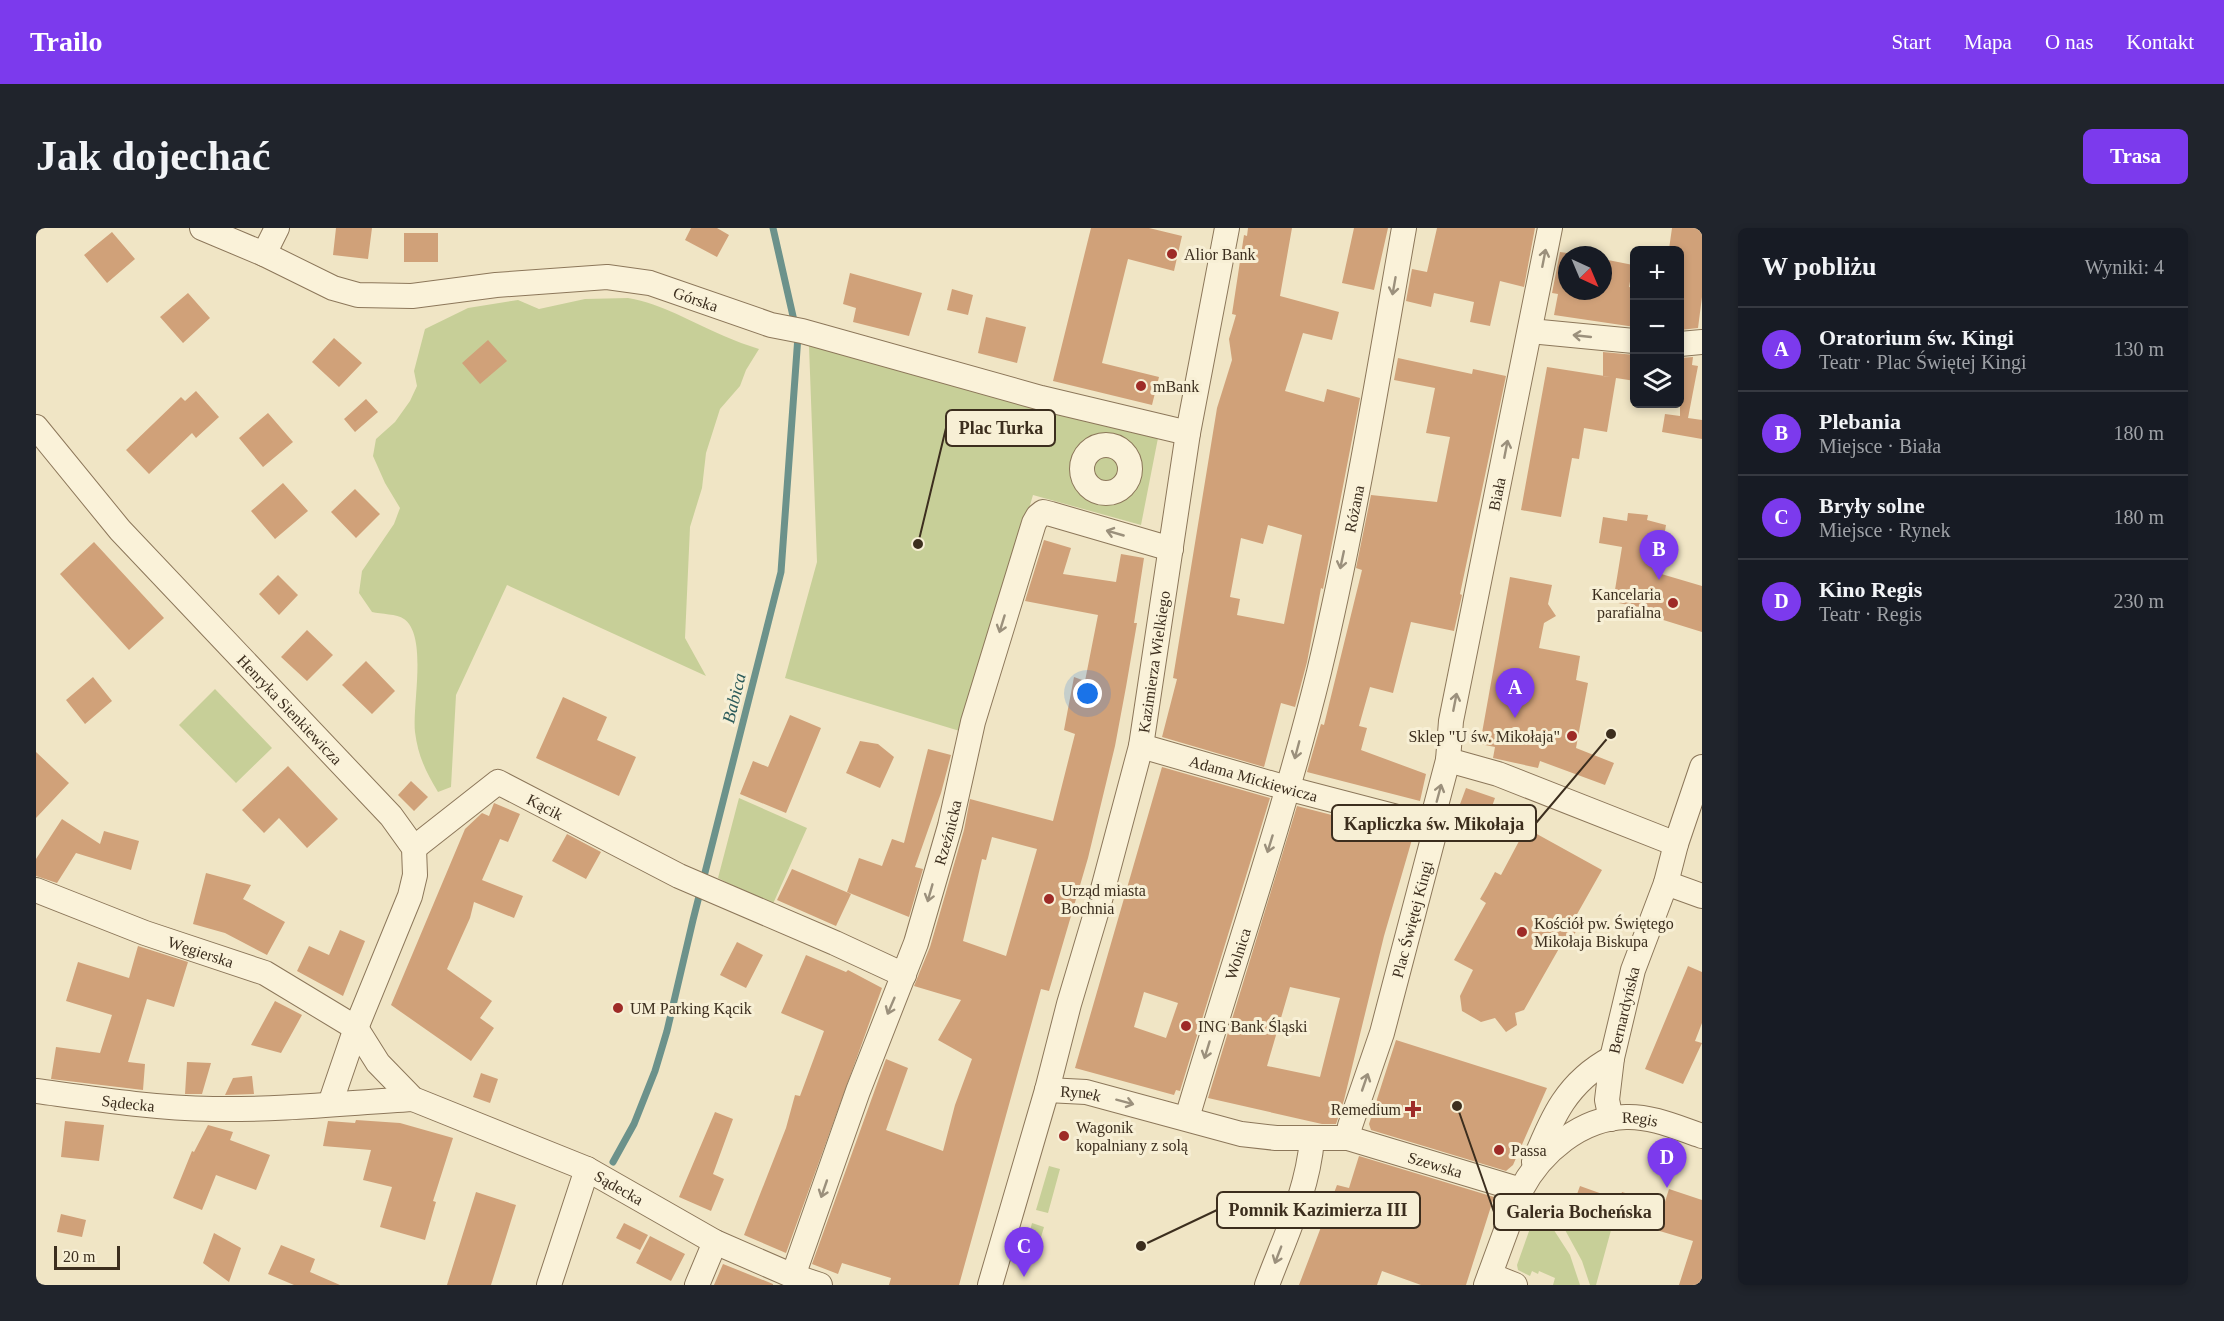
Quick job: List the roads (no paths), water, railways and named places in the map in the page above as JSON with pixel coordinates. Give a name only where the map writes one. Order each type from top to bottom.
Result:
[{"type":"street","name":"Górska","points":[[202,228],[264,254],[333,288],[358,295],[412,296],[496,285],[607,276],[650,284],[793,329],[1041,398],[1188,433]]},
{"type":"street","points":[[264,254],[277,228]]},
{"type":"street","name":"Kazimierza Wielkiego","points":[[1047,1090],[1141,746],[1188,433],[1227,228]]},
{"type":"street","name":"Różana","points":[[1287,788],[1318,672],[1364,459],[1404,228]]},
{"type":"street","name":"Biała","points":[[1448,760],[1451,721],[1550,228]]},
{"type":"street","points":[[1530,331],[1630,341]]},
{"type":"street","points":[[1684,344],[1702,342]]},
{"type":"street","name":"Henryka Sienkiewicza","points":[[36,427],[120,530],[391,816],[414,848]]},
{"type":"street","name":"Rzeźnicka","points":[[793,1276],[858,1092],[916,943],[950,826],[973,722],[1038,516],[1044,512],[1171,549]]},
{"type":"street","name":"Adama Mickiewicza","points":[[1141,746],[1287,788],[1436,827]]},
{"type":"street","points":[[1448,760],[1498,774],[1676,844]]},
{"type":"street","name":"Plac Świętej Kingi","points":[[1348,1138],[1382,1033],[1436,827],[1434,813],[1448,760]]},
{"type":"street","name":"Bernardyńska","points":[[1611,1119],[1607,1100],[1612,1058],[1633,970],[1666,883],[1676,844],[1702,767]]},
{"type":"street","name":"Kącik","points":[[414,848],[498,782],[689,880],[904,975]]},
{"type":"street","name":"Wolnica","points":[[1187,1118],[1287,788]]},
{"type":"street","points":[[330,1104],[356,1028],[410,896],[415,875],[414,848]]},
{"type":"street","points":[[1666,883],[1702,896]]},
{"type":"street","name":"Węgierska","points":[[36,890],[145,933],[265,973],[356,1028]]},
{"type":"street","name":"Sądecka","points":[[356,1028],[378,1063],[413,1099],[587,1169],[715,1242],[793,1276],[820,1285]]},
{"type":"street","points":[[1515,1285],[1488,1280],[1524,1184],[1549,1126],[1569,1092],[1592,1068],[1612,1058]]},
{"type":"street","name":"Rynek","points":[[990,1285],[1047,1090],[1086,1092],[1242,1134],[1312,1139],[1348,1138]]},
{"type":"street","name":"Sądecka","points":[[36,1091],[122,1103],[211,1109],[289,1108],[413,1099]]},
{"type":"street","name":"Regis","points":[[1524,1184],[1556,1146],[1581,1129],[1611,1119],[1627,1117],[1656,1120],[1702,1136]]},
{"type":"street","name":"Szewska","points":[[1348,1138],[1524,1184]]},
{"type":"street","points":[[1267,1285],[1300,1197],[1310,1164],[1312,1139]]},
{"type":"street","points":[[549,1285],[587,1169]]},
{"type":"street","points":[[697,1285],[715,1242]]},
{"type":"waterway","name":"Babica","points":[[773,228],[795,325]]},
{"type":"waterway","name":"Babica","points":[[613,1162],[634,1124],[655,1071],[667,1031],[781,572],[798,336]]},
{"type":"place","name":"Alior Bank","points":[[1172,254]]},
{"type":"place","name":"mBank","points":[[1141,386]]},
{"type":"place","name":"Plac Turka","points":[[918,544]]},
{"type":"place","name":"Plebania","points":[[1659,580]]},
{"type":"place","name":"Kancelaria parafialna","points":[[1673,603]]},
{"type":"place","name":"Oratorium św. Kingi","points":[[1515,718]]},
{"type":"place","name":"Kapliczka św. Mikołaja","points":[[1611,734]]},
{"type":"place","name":"Sklep \"U św. Mikołaja\"","points":[[1572,736]]},
{"type":"place","name":"Urząd miasta Bochnia","points":[[1049,899]]},
{"type":"place","name":"Kościół pw. Świętego Mikołaja Biskupa","points":[[1522,932]]},
{"type":"place","name":"UM Parking Kącik","points":[[618,1008]]},
{"type":"place","name":"ING Bank Śląski","points":[[1186,1026]]},
{"type":"place","name":"Galeria Bocheńska","points":[[1457,1106]]},
{"type":"place","name":"Remedium","points":[[1413,1109]]},
{"type":"place","name":"Wagonik kopalniany z solą","points":[[1064,1136]]},
{"type":"place","name":"Passa","points":[[1499,1150]]},
{"type":"place","name":"Kino Regis","points":[[1667,1188]]},
{"type":"place","name":"Pomnik Kazimierza III","points":[[1141,1246]]},
{"type":"place","name":"Bryły solne","points":[[1024,1277]]}]
